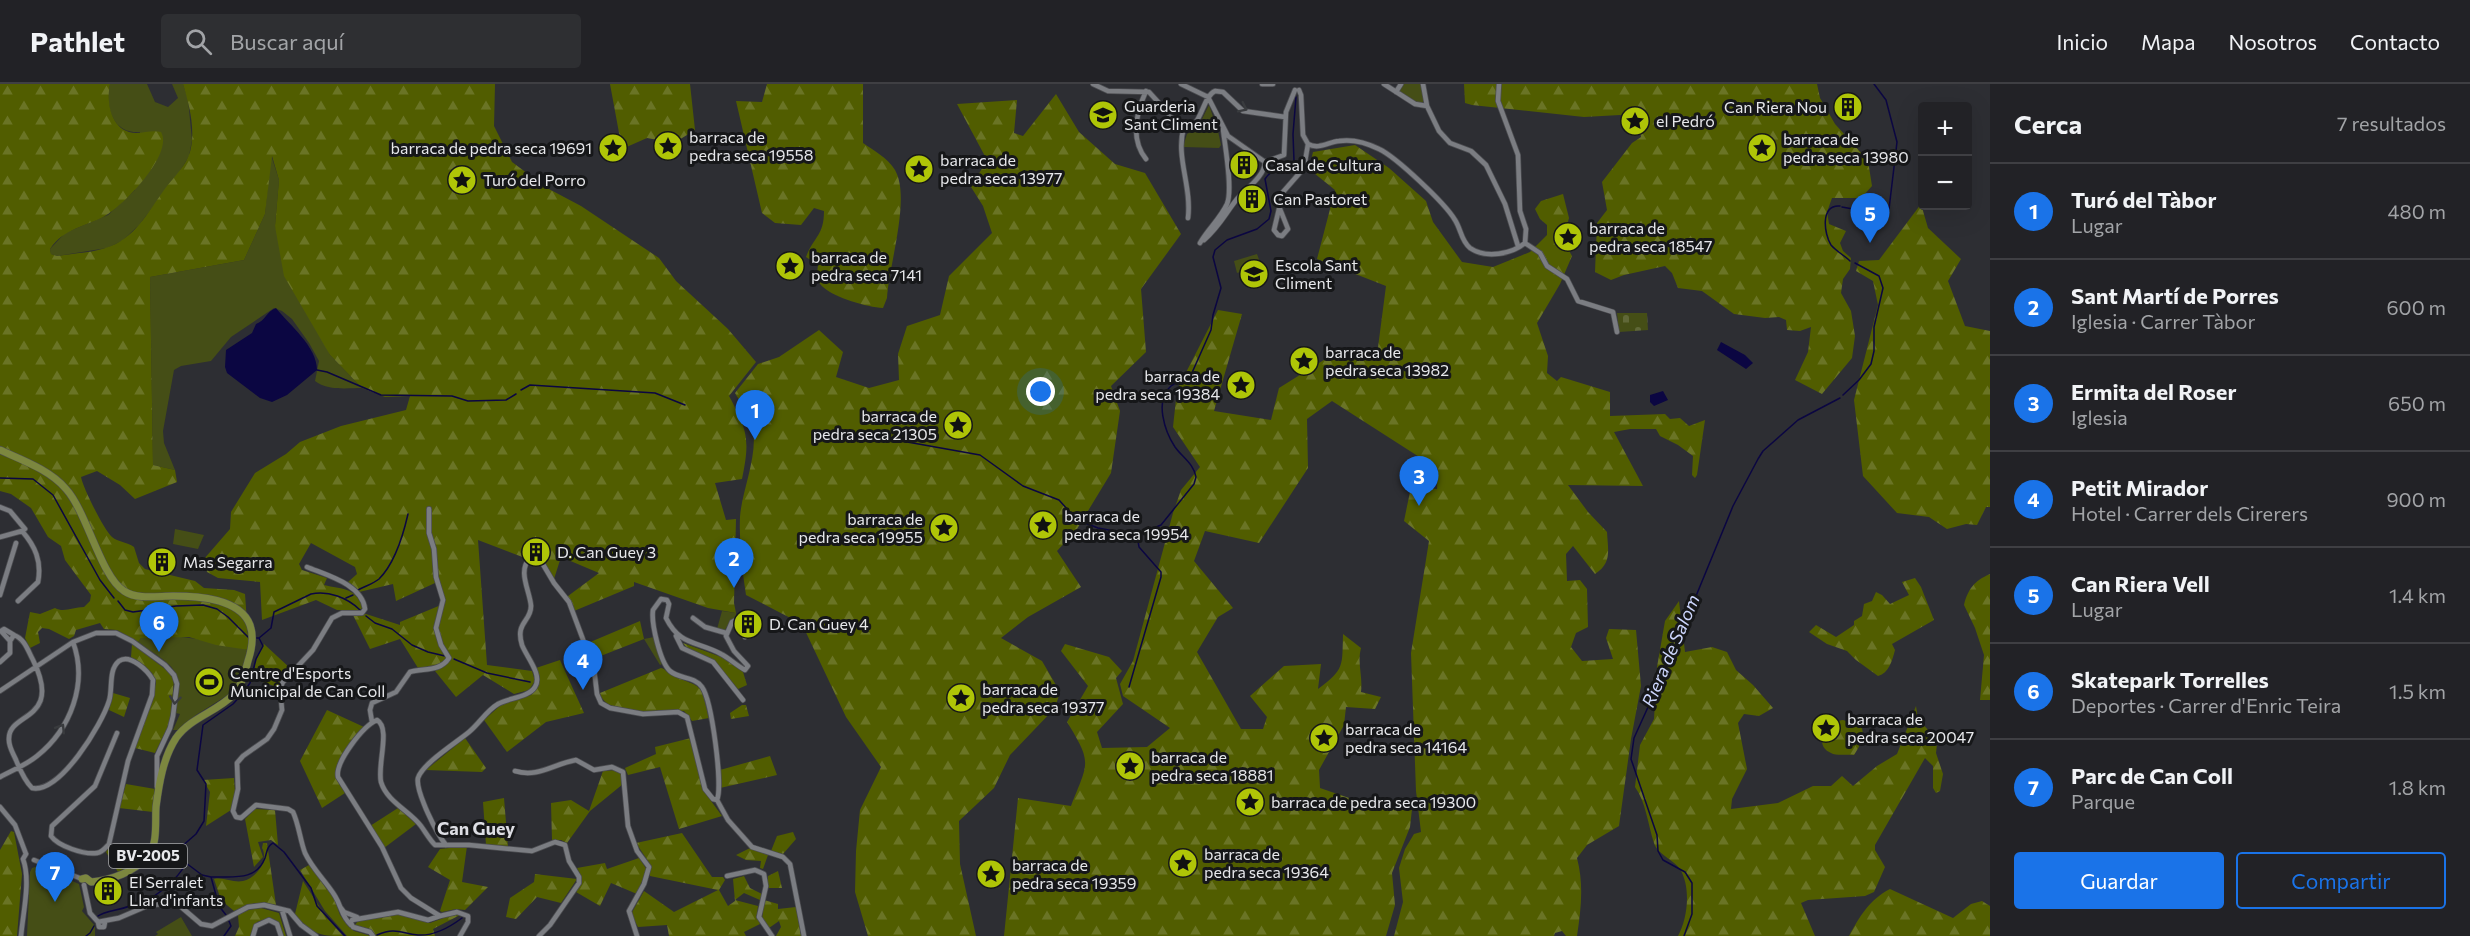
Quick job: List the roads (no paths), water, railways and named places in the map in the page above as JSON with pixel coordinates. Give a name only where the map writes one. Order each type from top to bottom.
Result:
[{"type":"main road","name":"BV-2005","points":[[0,450],[50,475],[69,491],[104,562],[121,590],[137,596],[192,597],[222,603],[245,616],[252,632],[252,646],[244,673],[234,693],[195,719],[175,739],[165,760],[158,796],[154,839],[149,854],[135,867],[119,876],[85,882]]},
{"type":"street","points":[[1093,84],[1108,92],[1146,91],[1155,96],[1184,127],[1192,127],[1197,123],[1208,97],[1213,92],[1221,92],[1243,111],[1285,117]]},
{"type":"street","points":[[1181,84],[1208,97],[1223,129],[1225,143],[1229,182],[1228,201],[1200,243],[1223,221],[1235,202],[1263,170],[1265,162]]},
{"type":"street","points":[[1289,84],[1301,95],[1303,138],[1308,144],[1318,147],[1347,141],[1378,148],[1399,162],[1448,211],[1456,220],[1463,239],[1470,248],[1484,253],[1499,254],[1522,246],[1526,229],[1520,211],[1518,155],[1498,101],[1500,84]]},
{"type":"street","points":[[1265,162],[1284,154],[1285,117],[1289,101],[1303,84]]},
{"type":"street","points":[[1384,84],[1414,104],[1427,106]]},
{"type":"street","points":[[1396,92],[1401,84]]},
{"type":"street","points":[[1426,85],[1427,106],[1439,130],[1446,139],[1471,151],[1486,165],[1503,198],[1518,246]]},
{"type":"street","points":[[1146,91],[1138,111],[1137,123],[1138,146],[1146,159]]},
{"type":"street","points":[[1184,127],[1181,152],[1188,185],[1188,218]]},
{"type":"street","points":[[1223,129],[1233,140],[1265,162]]},
{"type":"street","points":[[1225,143],[1233,140]]},
{"type":"street","points":[[1280,209],[1288,229],[1282,236],[1274,230],[1283,192],[1306,164],[1308,144]]},
{"type":"street","points":[[1516,240],[1519,237],[1540,253],[1547,266],[1567,279],[1578,302],[1613,312],[1617,332]]},
{"type":"street","points":[[0,507],[10,511],[25,529],[22,531]]},
{"type":"street","points":[[372,722],[370,710],[372,703],[396,692],[410,672],[436,668],[446,663],[449,658],[439,641],[436,628],[443,600],[436,577],[434,549],[429,533],[429,509]]},
{"type":"street","points":[[0,537],[22,531]]},
{"type":"street","points":[[18,600],[33,588],[39,578],[36,550],[22,531]]},
{"type":"street","points":[[1,596],[3,580],[16,543]]},
{"type":"street","points":[[446,845],[440,838],[426,808],[418,785],[418,777],[426,766],[473,729],[493,707],[506,700],[529,693],[536,687],[537,677],[523,648],[520,631],[530,609],[525,573],[526,561],[532,557],[541,561],[554,584],[569,602],[594,669],[597,694],[601,703],[610,708],[643,714],[683,714],[689,722],[705,789],[713,799],[717,800],[728,820],[752,847],[783,857],[788,861],[792,870],[804,936]]},
{"type":"street","points":[[307,567],[341,579],[361,598],[365,609],[362,613],[342,613],[332,618],[313,650],[283,682],[280,688],[282,710],[274,729],[262,744],[243,756],[237,763],[237,789],[233,811],[236,817],[241,818],[256,806],[291,811],[310,862],[319,877],[334,894],[344,912],[357,917]]},
{"type":"street","points":[[717,800],[719,796],[715,733],[706,694],[696,681],[672,673],[664,662],[652,618],[654,608],[661,599],[668,602],[666,618],[682,648],[713,662],[743,700]]},
{"type":"street","points":[[693,618],[705,627],[726,633]]},
{"type":"street","points":[[675,634],[691,644],[721,654],[746,669],[748,666],[732,647],[726,633],[730,623],[736,620],[741,624],[745,637]]},
{"type":"street","points":[[0,631],[4,629],[22,640],[43,684],[40,702],[31,715],[16,725],[9,736],[10,747],[19,768],[28,784],[37,789],[48,785],[85,749],[106,710],[111,696],[114,668],[123,659],[130,660],[150,676],[154,684],[128,761],[109,844],[103,851],[93,853],[53,839],[50,831],[53,824],[95,786],[117,733]]},
{"type":"street","points":[[0,631],[10,641]]},
{"type":"street","points":[[0,691],[73,642],[96,633],[116,633],[139,646],[174,675],[177,684],[170,728],[157,756],[158,796]]},
{"type":"street","points":[[0,662],[10,653],[10,641],[14,635]]},
{"type":"street","points":[[0,777],[36,757],[61,730],[71,710],[79,670],[73,642]]},
{"type":"street","points":[[441,916],[401,888],[382,847],[338,777],[338,766],[357,738],[372,722],[379,720],[383,727],[381,769],[383,786],[396,803],[421,826],[434,844],[439,847],[469,845],[532,851],[555,842],[565,845],[569,861],[579,877],[579,883],[550,925],[539,936]]},
{"type":"street","points":[[515,771],[531,774],[576,760],[594,770],[612,767],[623,772],[628,826],[637,851],[649,867],[644,884],[629,911],[637,936]]},
{"type":"street","points":[[0,807],[15,825],[26,854]]},
{"type":"street","points":[[26,854],[32,855],[34,860],[85,882],[90,913],[98,922],[98,926],[102,928],[157,904],[180,906],[201,924],[208,926],[217,925],[242,909],[254,906],[289,911],[301,925],[316,936]]},
{"type":"street","points":[[21,936],[26,886],[23,859],[26,854]]},
{"type":"street","points":[[25,864],[31,864],[34,860]]},
{"type":"street","points":[[727,876],[755,870],[764,874],[766,886],[759,917],[772,936]]},
{"type":"street","points":[[340,906],[341,914],[351,926],[370,932],[373,936]]},
{"type":"street","points":[[282,910],[290,935]]},
{"type":"street","points":[[351,926],[352,920],[357,917],[398,912],[428,920],[457,912],[468,916],[468,922],[460,936]]},
{"type":"street","points":[[253,936],[256,926],[269,920],[277,924],[281,936]]},
{"type":"waterway","name":"Riera de Salom","points":[[1842,207],[1880,214],[1889,209],[1897,142],[1886,100],[1874,84]]},
{"type":"waterway","points":[[1129,687],[1161,577],[1161,572],[1139,547],[1137,535],[1161,525],[1194,484],[1196,477],[1193,468],[1175,447],[1168,433],[1163,416],[1163,399],[1171,386],[1191,375],[1211,330],[1221,288],[1213,257],[1215,250],[1227,240],[1257,229],[1269,219],[1271,211],[1265,179],[1272,172],[1294,161],[1293,134],[1296,97]]},
{"type":"waterway","name":"Riera de Salom","points":[[1840,206],[1829,210],[1825,227],[1831,245],[1850,261]]},
{"type":"waterway","name":"Riera de Salom","points":[[1843,395],[1859,380],[1871,364],[1874,351],[1874,327],[1883,288],[1879,276],[1855,263]]},
{"type":"waterway","points":[[317,370],[381,395],[452,396],[468,401],[506,400],[516,394]]},
{"type":"waterway","points":[[521,390],[530,385],[655,393],[685,405]]},
{"type":"waterway","name":"Riera de Salom","points":[[1684,936],[1692,914],[1692,883],[1685,872],[1663,860],[1658,851],[1657,835],[1631,759],[1634,738],[1673,652],[1733,506],[1758,459],[1763,451],[1798,420],[1840,398]]},
{"type":"waterway","points":[[857,433],[980,455],[1023,486],[1059,500],[1077,520],[1098,528],[1136,535]]},
{"type":"waterway","points":[[0,478],[33,479],[53,495],[100,580],[114,598]]},
{"type":"waterway","points":[[358,590],[379,579],[385,573],[401,540],[408,514]]},
{"type":"waterway","points":[[259,638],[271,628],[274,612],[311,594],[324,593],[337,596],[360,610]]},
{"type":"waterway","points":[[346,598],[353,595]]},
{"type":"waterway","points":[[118,601],[125,610],[133,612],[203,605],[217,609],[248,637]]},
{"type":"waterway","points":[[366,616],[375,623],[392,629],[412,645],[445,656]]},
{"type":"waterway","points":[[144,901],[161,891],[182,870],[185,865],[180,848],[196,834],[204,821],[206,784],[197,770],[203,725],[233,704],[250,683],[256,659],[263,646],[259,638],[256,638]]},
{"type":"waterway","points":[[454,659],[487,673],[530,682]]},
{"type":"waterway","points":[[211,877],[235,877],[256,871],[261,866],[268,847],[273,843],[284,852],[311,888],[317,906],[345,936]]},
{"type":"waterway","points":[[186,863],[202,875],[211,877],[219,906],[226,915]]},
{"type":"waterway","points":[[98,916],[139,902]]},
{"type":"waterway","points":[[377,935],[394,931],[418,935],[430,934],[447,928],[462,918]]},
{"type":"waterway","points":[[224,936],[231,926],[229,921]]},
{"type":"waterway","points":[[86,936],[94,926]]},
{"type":"place","name":"Can Riera Nou","points":[[1848,107]]},
{"type":"place","name":"Guarderia Sant Climent","points":[[1103,115]]},
{"type":"place","name":"el Pedró","points":[[1635,121]]},
{"type":"place","name":"barraca de pedra seca 19558","points":[[668,146]]},
{"type":"place","name":"barraca de pedra seca 19691","points":[[613,148]]},
{"type":"place","name":"barraca de pedra seca 13980","points":[[1762,148]]},
{"type":"place","name":"Casal de Cultura","points":[[1244,165]]},
{"type":"place","name":"barraca de pedra seca 13977","points":[[919,169]]},
{"type":"place","name":"Turó del Porro","points":[[462,180]]},
{"type":"place","name":"Can Pastoret","points":[[1252,199]]},
{"type":"place","name":"barraca de pedra seca 18547","points":[[1568,237]]},
{"type":"place","name":"Can Riera Vell","points":[[1870,243]]},
{"type":"place","name":"barraca de pedra seca 7141","points":[[790,266]]},
{"type":"place","name":"Escola Sant Climent","points":[[1254,274]]},
{"type":"place","name":"barraca de pedra seca 13982","points":[[1304,361]]},
{"type":"place","name":"barraca de pedra seca 19384","points":[[1241,385]]},
{"type":"place","name":"barraca de pedra seca 21305","points":[[958,425]]},
{"type":"place","name":"Turó del Tàbor","points":[[755,440]]},
{"type":"place","name":"Ermita del Roser","points":[[1419,506]]},
{"type":"place","name":"barraca de pedra seca 19954","points":[[1043,525]]},
{"type":"place","name":"barraca de pedra seca 19955","points":[[944,528]]},
{"type":"place","name":"D. Can Guey 3","points":[[536,552]]},
{"type":"place","name":"Mas Segarra","points":[[162,562]]},
{"type":"place","name":"Sant Martí de Porres","points":[[734,588]]},
{"type":"place","name":"D. Can Guey 4","points":[[748,624]]},
{"type":"place","name":"Skatepark Torrelles","points":[[159,652]]},
{"type":"place","name":"Centre d'Esports Municipal de Can Coll","points":[[209,682]]},
{"type":"place","name":"Petit Mirador","points":[[583,690]]},
{"type":"place","name":"barraca de pedra seca 19377","points":[[961,698]]},
{"type":"place","name":"barraca de pedra seca 20047","points":[[1826,728]]},
{"type":"place","name":"barraca de pedra seca 14164","points":[[1324,738]]},
{"type":"place","name":"barraca de pedra seca 18881","points":[[1130,766]]},
{"type":"place","name":"barraca de pedra seca 19300","points":[[1250,802]]},
{"type":"place","name":"barraca de pedra seca 19364","points":[[1183,863]]},
{"type":"place","name":"barraca de pedra seca 19359","points":[[991,874]]},
{"type":"place","name":"El Serralet Llar d'infants","points":[[108,891]]},
{"type":"place","name":"Parc de Can Coll","points":[[55,902]]},
{"type":"district","name":"Can Guey","points":[[476,829]]}]
